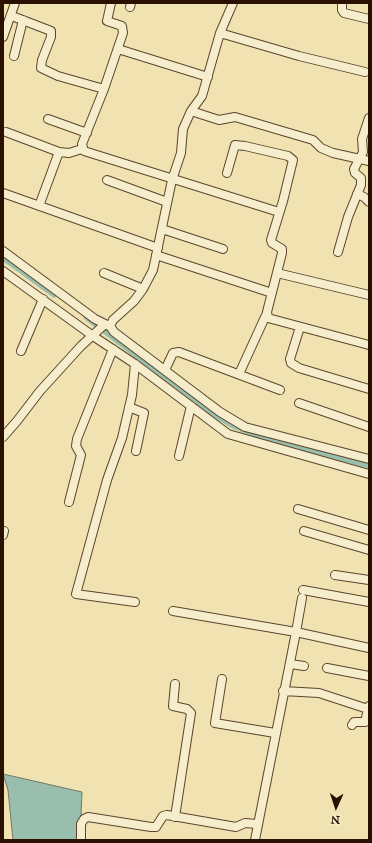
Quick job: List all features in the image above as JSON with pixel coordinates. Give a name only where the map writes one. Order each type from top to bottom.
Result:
[{"type":"street","points":[[3,37],[12,16],[15,3]]},
{"type":"street","points":[[82,148],[124,29],[122,26],[107,21],[111,3]]},
{"type":"street","points":[[3,436],[17,422],[40,391],[81,346],[113,320],[143,289],[153,270],[172,180],[181,152],[182,129],[191,110],[202,96],[220,33],[233,3]]},
{"type":"street","points":[[342,3],[342,10],[344,13],[369,19]]},
{"type":"street","points":[[12,16],[51,31],[51,37],[42,60],[41,68],[58,76],[104,89]]},
{"type":"street","points":[[14,56],[23,20]]},
{"type":"street","points":[[220,33],[299,56],[364,72]]},
{"type":"street","points":[[118,49],[208,76]]},
{"type":"street","points":[[191,110],[219,120],[235,117],[313,140],[327,151],[365,159]]},
{"type":"street","points":[[365,159],[362,139],[369,118]]},
{"type":"street","points":[[48,119],[87,133]]},
{"type":"street","points":[[6,132],[59,152],[69,153],[82,148]]},
{"type":"street","points":[[227,173],[235,145],[245,146],[291,158],[293,160],[271,240],[272,243],[282,249],[277,274],[266,315],[239,374]]},
{"type":"street","points":[[82,148],[88,153],[279,212]]},
{"type":"street","points":[[39,206],[59,152]]},
{"type":"street","points":[[338,252],[362,181],[355,173],[354,169],[365,159]]},
{"type":"street","points":[[106,180],[168,202]]},
{"type":"street","points":[[3,193],[157,252],[272,293]]},
{"type":"street","points":[[357,194],[364,196],[369,202]]},
{"type":"street","points":[[162,229],[223,249]]},
{"type":"street","points":[[3,251],[220,412],[246,427],[369,459]]},
{"type":"street","points":[[3,271],[135,364],[228,434],[369,474]]},
{"type":"street","points":[[104,274],[143,289]]},
{"type":"street","points":[[277,274],[369,295]]},
{"type":"street","points":[[21,351],[44,299]]},
{"type":"street","points":[[266,315],[271,319],[369,345]]},
{"type":"street","points":[[300,327],[290,359],[291,363],[369,389]]},
{"type":"street","points":[[69,502],[81,455],[76,446],[77,439],[113,349]]},
{"type":"street","points":[[165,370],[171,357],[176,352],[280,390]]},
{"type":"street","points":[[135,364],[130,407],[122,438],[107,480],[76,594],[135,602]]},
{"type":"street","points":[[298,403],[369,427]]},
{"type":"street","points":[[179,456],[191,406]]},
{"type":"street","points":[[130,407],[144,413],[136,451]]},
{"type":"street","points":[[298,508],[369,530]]},
{"type":"street","points":[[304,531],[369,550]]},
{"type":"street","points":[[335,575],[369,580]]},
{"type":"street","points":[[255,840],[303,594],[369,602]]},
{"type":"street","points":[[173,611],[296,632],[369,648]]},
{"type":"street","points":[[290,664],[304,666]]},
{"type":"street","points":[[327,668],[369,676]]},
{"type":"street","points":[[222,679],[215,723],[275,733]]},
{"type":"street","points":[[175,684],[173,706],[187,710],[191,713],[175,817]]},
{"type":"street","points":[[283,691],[319,693],[369,707],[365,722],[354,722],[352,725]]},
{"type":"street","points":[[81,840],[81,824],[84,819],[88,817],[151,827],[159,824],[163,816],[236,827],[245,823],[258,824]]},
{"type":"shaded area","points":[[3,774],[82,792],[80,840],[13,840],[8,790]]},
{"type":"waterway","points":[[3,257],[54,294]]},
{"type":"waterway","points":[[87,317],[212,412],[233,425],[256,434],[369,465]]}]
